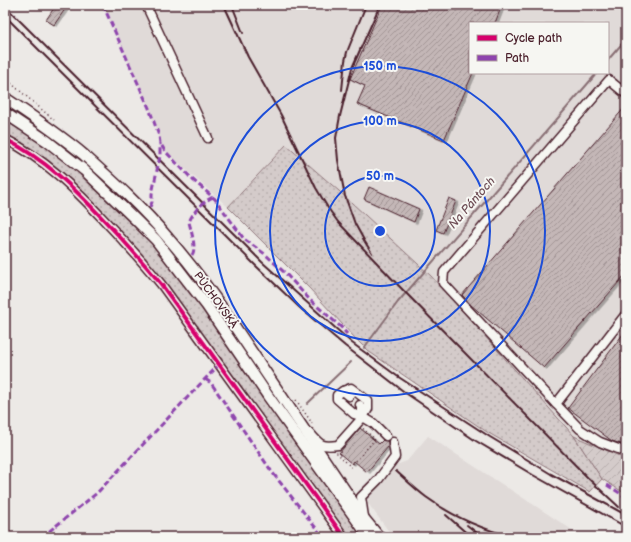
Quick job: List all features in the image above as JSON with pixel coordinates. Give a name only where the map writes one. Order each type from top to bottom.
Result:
[{"type":"main road","name":"PÚCHOVSKÁ","points":[[5,98],[54,131],[83,155],[114,183],[168,237],[229,318],[365,520],[379,537]]},
{"type":"main road","name":"PÚCHOVSKÁ","points":[[5,112],[47,141],[84,170],[107,191],[161,246],[207,306],[268,396],[368,537]]},
{"type":"main road","points":[[47,141],[54,131]]},
{"type":"lane","points":[[146,5],[208,138]]},
{"type":"lane","points":[[626,94],[609,80],[444,272],[444,282],[580,429],[600,442],[626,452]]},
{"type":"lane","points":[[5,139],[62,177],[140,259],[161,284],[344,537]]},
{"type":"lane","points":[[556,404],[626,314]]},
{"type":"lane","points":[[286,401],[320,444],[326,447],[338,445],[363,417],[368,408],[368,401],[351,388],[346,394],[337,395],[337,399],[354,414],[363,417],[373,424],[386,436]]},
{"type":"lane","points":[[360,405],[363,417]]},
{"type":"lane","points":[[365,520],[361,497],[378,480],[395,457],[393,442]]},
{"type":"path","points":[[5,78],[42,110]]},
{"type":"path","points":[[360,426],[375,439],[352,467],[337,453],[360,426]]},
{"type":"shaded area","points":[[103,5],[626,5],[626,459],[574,436],[431,276],[339,191],[286,145],[228,207],[165,151],[160,143],[159,135],[149,108]]},
{"type":"shaded area","points":[[5,121],[45,145],[78,172],[124,213],[162,254],[189,289],[363,537],[348,537],[155,271],[68,177],[5,136]]},
{"type":"shaded area","points":[[286,145],[339,191],[431,276],[574,436],[602,479],[590,492],[487,432],[368,351],[310,289],[228,207]]},
{"type":"shaded area","points":[[428,436],[583,537],[393,537],[364,498],[369,497],[396,465],[407,461]]},
{"type":"shaded area","points":[[574,436],[626,459],[626,494],[602,479]]},
{"type":"building","points":[[56,5],[68,5],[54,25],[46,20]]},
{"type":"building","points":[[382,5],[502,5],[495,22],[469,22],[469,74],[473,74],[444,140],[357,104],[365,86],[350,79]]},
{"type":"building","points":[[626,106],[626,274],[544,368],[471,305],[462,295]]},
{"type":"building","points":[[369,187],[419,209],[414,222],[364,199]]},
{"type":"building","points":[[449,198],[456,201],[443,233],[436,230]]},
{"type":"building","points":[[626,330],[626,443],[624,445],[612,441],[568,408]]},
{"type":"building","points":[[360,428],[379,444],[383,440],[388,441],[388,447],[367,472],[354,461],[352,464],[339,453]]},
{"type":"waterway","name":"Na Pántoch","points":[[609,59],[626,39]]},
{"type":"waterway","name":"Na Pántoch","points":[[364,348],[398,302],[596,74]]},
{"type":"waterway","name":"Na Pántoch","points":[[307,404],[351,362]]},
{"type":"railway","points":[[224,5],[248,57],[281,115],[316,188],[338,222],[591,481],[619,507]]},
{"type":"railway","points":[[232,5],[243,33]]},
{"type":"railway","points":[[342,90],[347,52],[366,5]]},
{"type":"railway","points":[[372,253],[355,224],[345,196],[338,160],[336,138],[352,68],[380,5]]},
{"type":"railway","points":[[5,6],[262,262],[352,343],[397,376],[490,437],[551,474],[626,515]]},
{"type":"railway","points":[[5,16],[255,265],[299,307],[345,346],[407,394],[476,441],[626,527]]},
{"type":"railway","points":[[396,471],[422,494],[446,511],[468,522],[513,537]]},
{"type":"railway","points":[[446,515],[471,537]]},
{"type":"railway","points":[[467,525],[482,537]]},
{"type":"marked path","points":[[103,5],[149,108],[160,143],[165,151],[193,180],[215,199],[244,239],[265,254],[310,300],[347,334]]},
{"type":"marked path","points":[[150,207],[160,156],[160,143]]},
{"type":"marked path","points":[[192,255],[194,244],[189,222],[198,208],[213,197]]},
{"type":"marked path","points":[[42,537],[97,493],[219,365]]},
{"type":"marked path","points":[[205,379],[211,383],[272,472],[323,537]]},
{"type":"marked path","points":[[607,485],[626,497]]},
{"type":"cycle path","points":[[5,139],[20,147],[46,165],[70,186],[93,208],[161,284],[344,537]]}]
